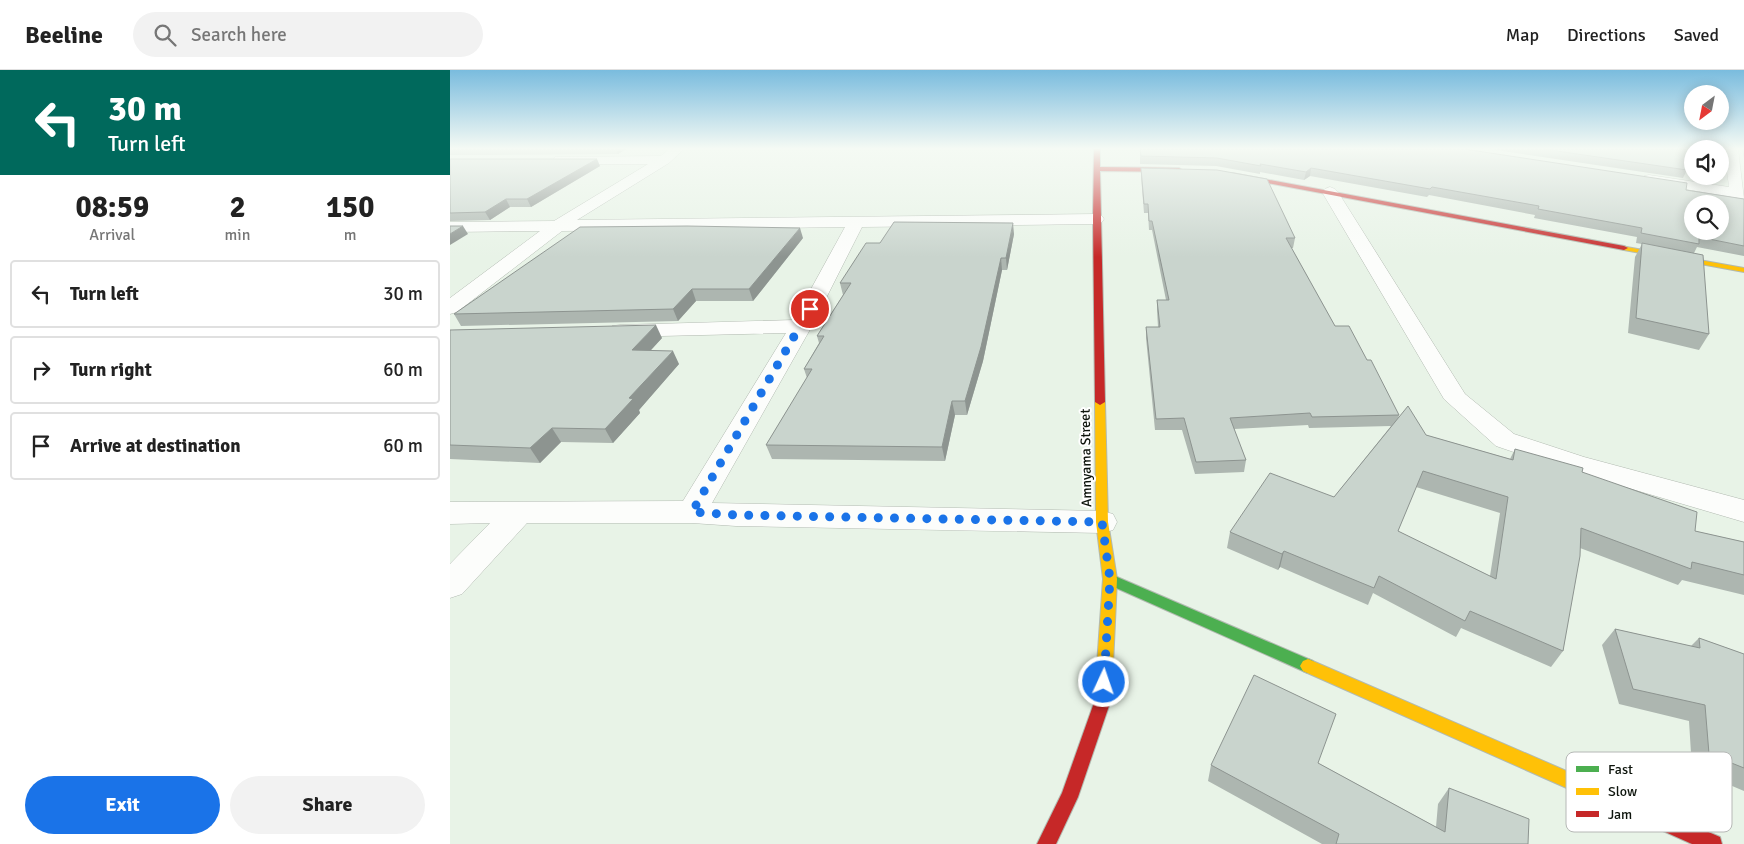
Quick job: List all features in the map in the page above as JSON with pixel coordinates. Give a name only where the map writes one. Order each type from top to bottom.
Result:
[{"type":"street","points":[[450,308],[557,226],[623,185]]},
{"type":"street","name":"Amnyama Street","points":[[1046,844],[1069,797],[1103,700],[1110,579],[1102,522],[1097,185]]},
{"type":"street","points":[[1291,185],[1744,270]]},
{"type":"street","points":[[1683,185],[1740,194]]},
{"type":"street","points":[[1330,192],[1456,399],[1505,440],[1574,463],[1744,511]]},
{"type":"street","points":[[450,226],[1096,219]]},
{"type":"street","points":[[692,512],[802,326],[856,223]]},
{"type":"street","points":[[596,331],[802,326]]},
{"type":"street","points":[[450,513],[692,512],[745,515],[1102,522]]},
{"type":"street","points":[[450,585],[519,513]]},
{"type":"street","points":[[1110,579],[1566,779]]},
{"type":"street","points":[[1686,832],[1713,844]]},
{"type":"building","points":[[450,185],[551,185],[527,199],[506,199],[485,212],[450,213]]},
{"type":"building","points":[[1142,185],[1270,185],[1295,238],[1286,238],[1335,326],[1349,326],[1367,360],[1371,360],[1399,415],[1312,417],[1310,413],[1230,418],[1246,460],[1196,462],[1184,418],[1156,419],[1146,327],[1160,327],[1157,300],[1169,300],[1152,221],[1149,221],[1148,204],[1144,204]]},
{"type":"building","points":[[1408,185],[1687,185],[1686,190],[1718,195],[1684,195],[1684,240],[1699,240],[1699,244],[1641,233],[1642,228],[1538,209],[1539,206],[1432,187],[1430,189]]},
{"type":"building","points":[[1729,197],[1744,199],[1744,246],[1714,240],[1729,240]]},
{"type":"building","points":[[894,222],[1013,223],[1006,258],[1001,258],[981,347],[965,401],[952,401],[942,447],[766,445],[812,369],[804,369],[824,336],[817,336],[851,283],[840,283],[866,243],[880,243]]},
{"type":"building","points":[[450,226],[463,226],[450,234]]},
{"type":"building","points":[[580,227],[800,228],[749,289],[692,289],[673,309],[454,314]]},
{"type":"building","points":[[1642,243],[1703,255],[1709,334],[1636,318]]},
{"type":"building","points":[[656,325],[632,350],[673,351],[629,398],[633,399],[605,429],[552,428],[530,448],[450,445],[450,330]]},
{"type":"building","points":[[1408,406],[1426,435],[1513,460],[1515,449],[1583,468],[1582,472],[1697,512],[1695,531],[1744,542],[1744,575],[1692,562],[1691,569],[1581,528],[1580,556],[1563,651],[1470,611],[1465,621],[1379,576],[1374,588],[1284,551],[1282,554],[1230,532],[1270,473],[1334,497]],"holes":[[[1423,471],[1508,497],[1496,579],[1398,531]]]},
{"type":"building","points":[[1615,629],[1700,648],[1699,638],[1744,654],[1744,768],[1732,763],[1732,752],[1709,752],[1705,705],[1633,689]]},
{"type":"building","points":[[1254,675],[1336,714],[1318,763],[1445,832],[1449,788],[1529,819],[1528,844],[1336,844],[1339,834],[1211,765]]},
{"type":"traffic: fast","points":[[1110,579],[1308,666]]},
{"type":"traffic: slow","points":[[1624,248],[1744,270]]},
{"type":"traffic: slow","points":[[1100,402],[1102,522],[1110,579],[1105,665]]},
{"type":"traffic: slow","points":[[1308,666],[1566,779]]},
{"type":"traffic: jam","points":[[1096,185],[1100,402]]},
{"type":"traffic: jam","points":[[1286,185],[1624,248]]},
{"type":"traffic: jam","points":[[1046,844],[1069,797],[1103,700],[1105,665]]},
{"type":"traffic: jam","points":[[1686,832],[1713,844]]},
{"type":"route","points":[[810,309],[802,326],[692,512],[736,515],[1102,522],[1110,579],[1104,682]]}]
